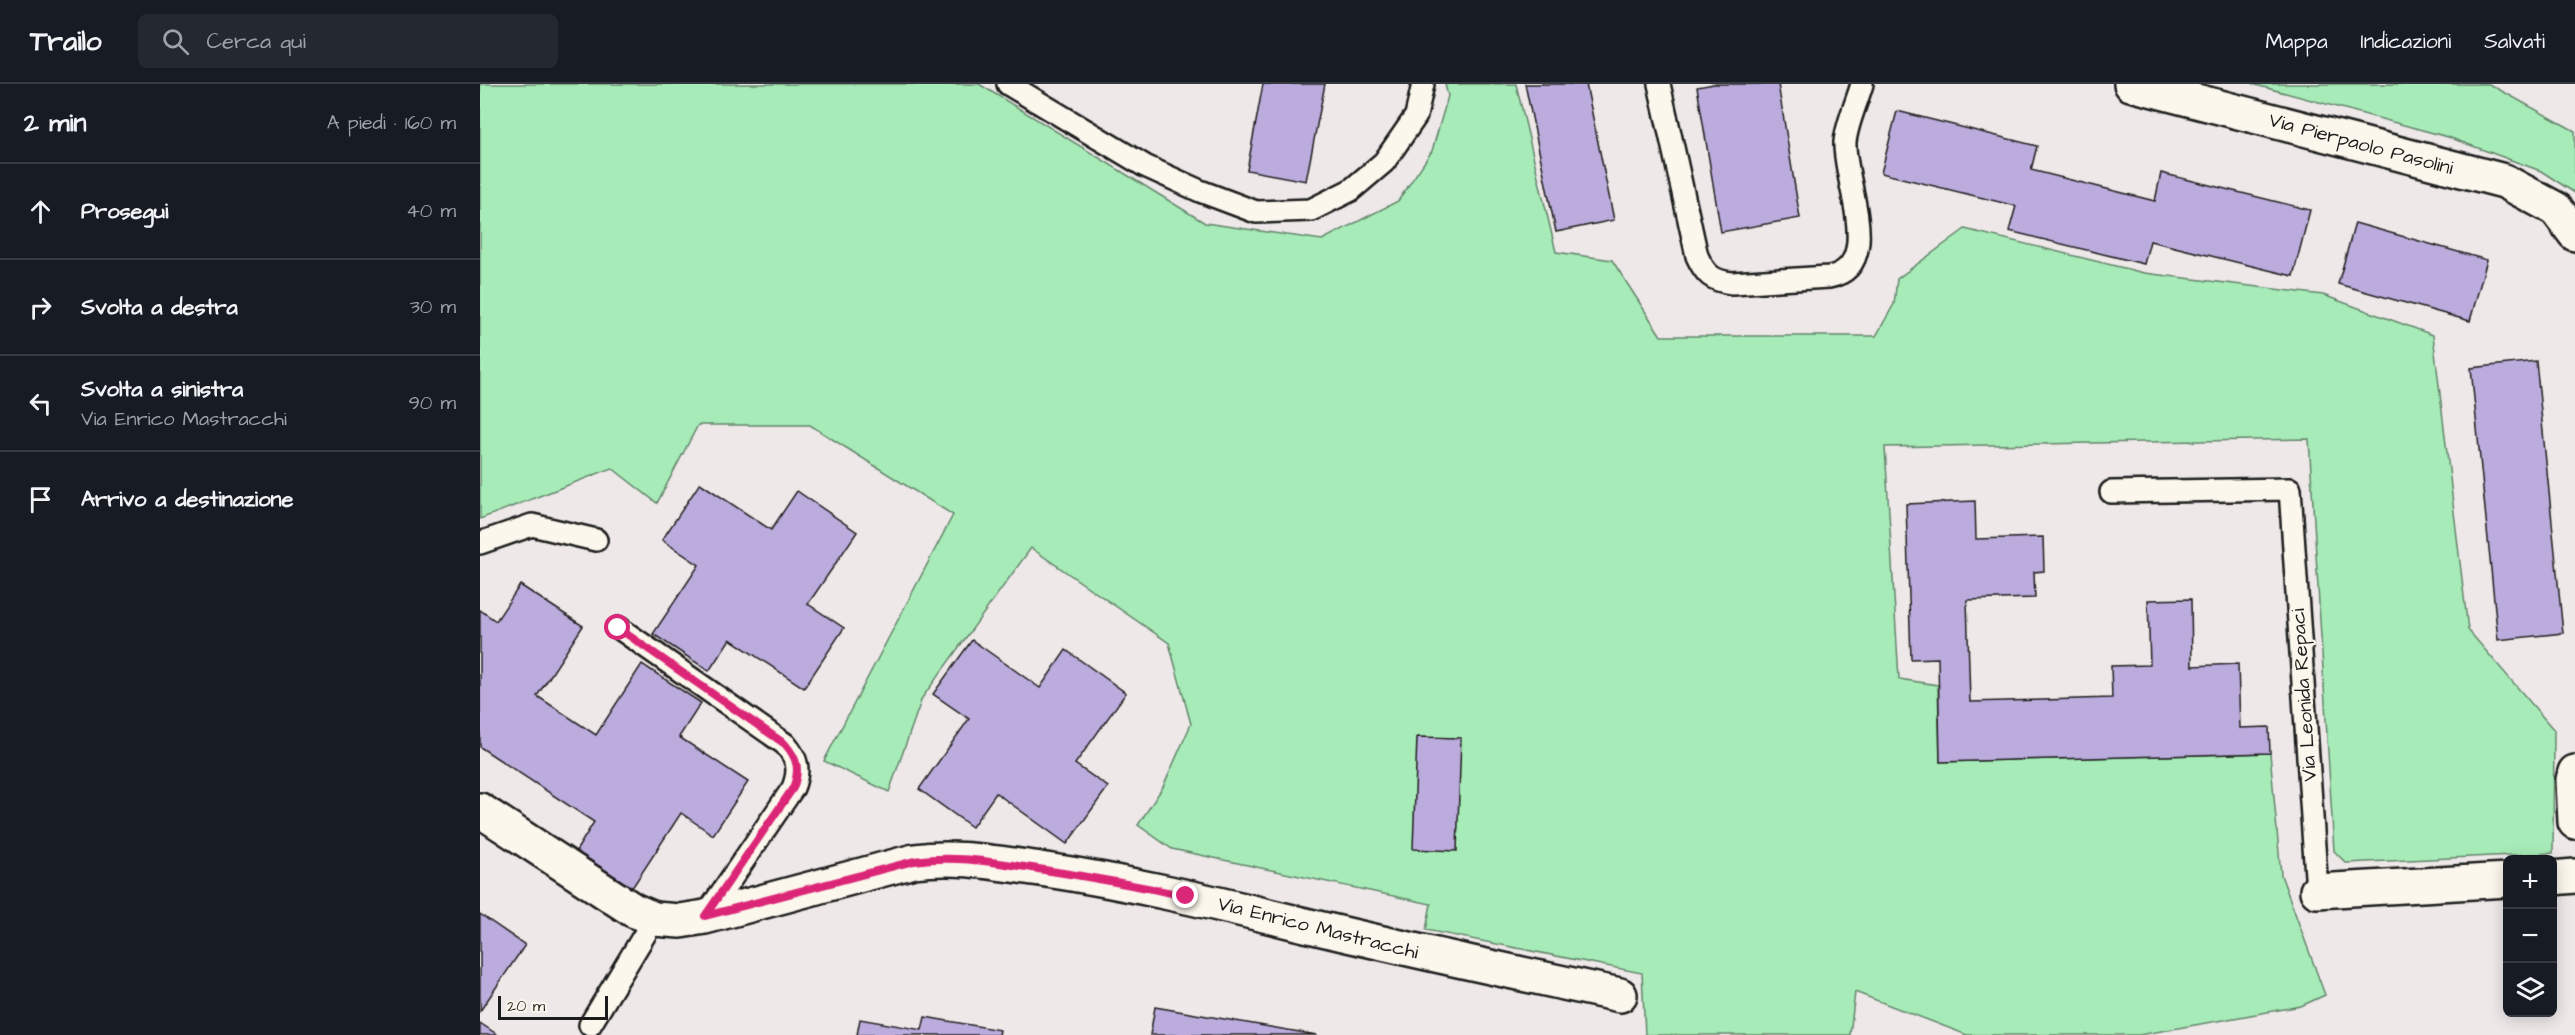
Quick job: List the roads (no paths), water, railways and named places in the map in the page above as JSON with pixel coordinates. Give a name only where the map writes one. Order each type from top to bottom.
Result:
[{"type":"street","name":"Via Pierpaolo Pasolini","points":[[2131,84],[2504,181],[2556,209],[2575,234]]},
{"type":"street","points":[[2575,772],[2573,780],[2575,822]]},
{"type":"street","name":"Via Enrico Mastracchi","points":[[480,810],[614,899],[654,919],[680,921],[914,861],[964,858],[1101,879],[1176,894],[1418,952],[1620,995]]},
{"type":"street","points":[[2557,878],[2575,876]]},
{"type":"street","name":"Via Leonida Repaci","points":[[2317,891],[2503,880]]},
{"type":"lane","points":[[1008,84],[1145,166],[1200,191],[1256,212],[1311,210],[1351,190],[1384,162],[1416,116],[1423,84]]},
{"type":"lane","points":[[1659,84],[1697,256],[1708,276],[1719,282],[1732,283],[1829,277],[1841,275],[1852,265],[1859,245],[1845,141],[1862,84]]},
{"type":"lane","name":"Via Leonida Repaci","points":[[2111,492],[2290,489],[2317,891]]},
{"type":"lane","points":[[480,543],[532,525],[596,540]]},
{"type":"lane","points":[[618,628],[785,744],[797,764],[798,776],[793,788],[705,916]]},
{"type":"lane","points":[[590,1024],[654,919]]}]
